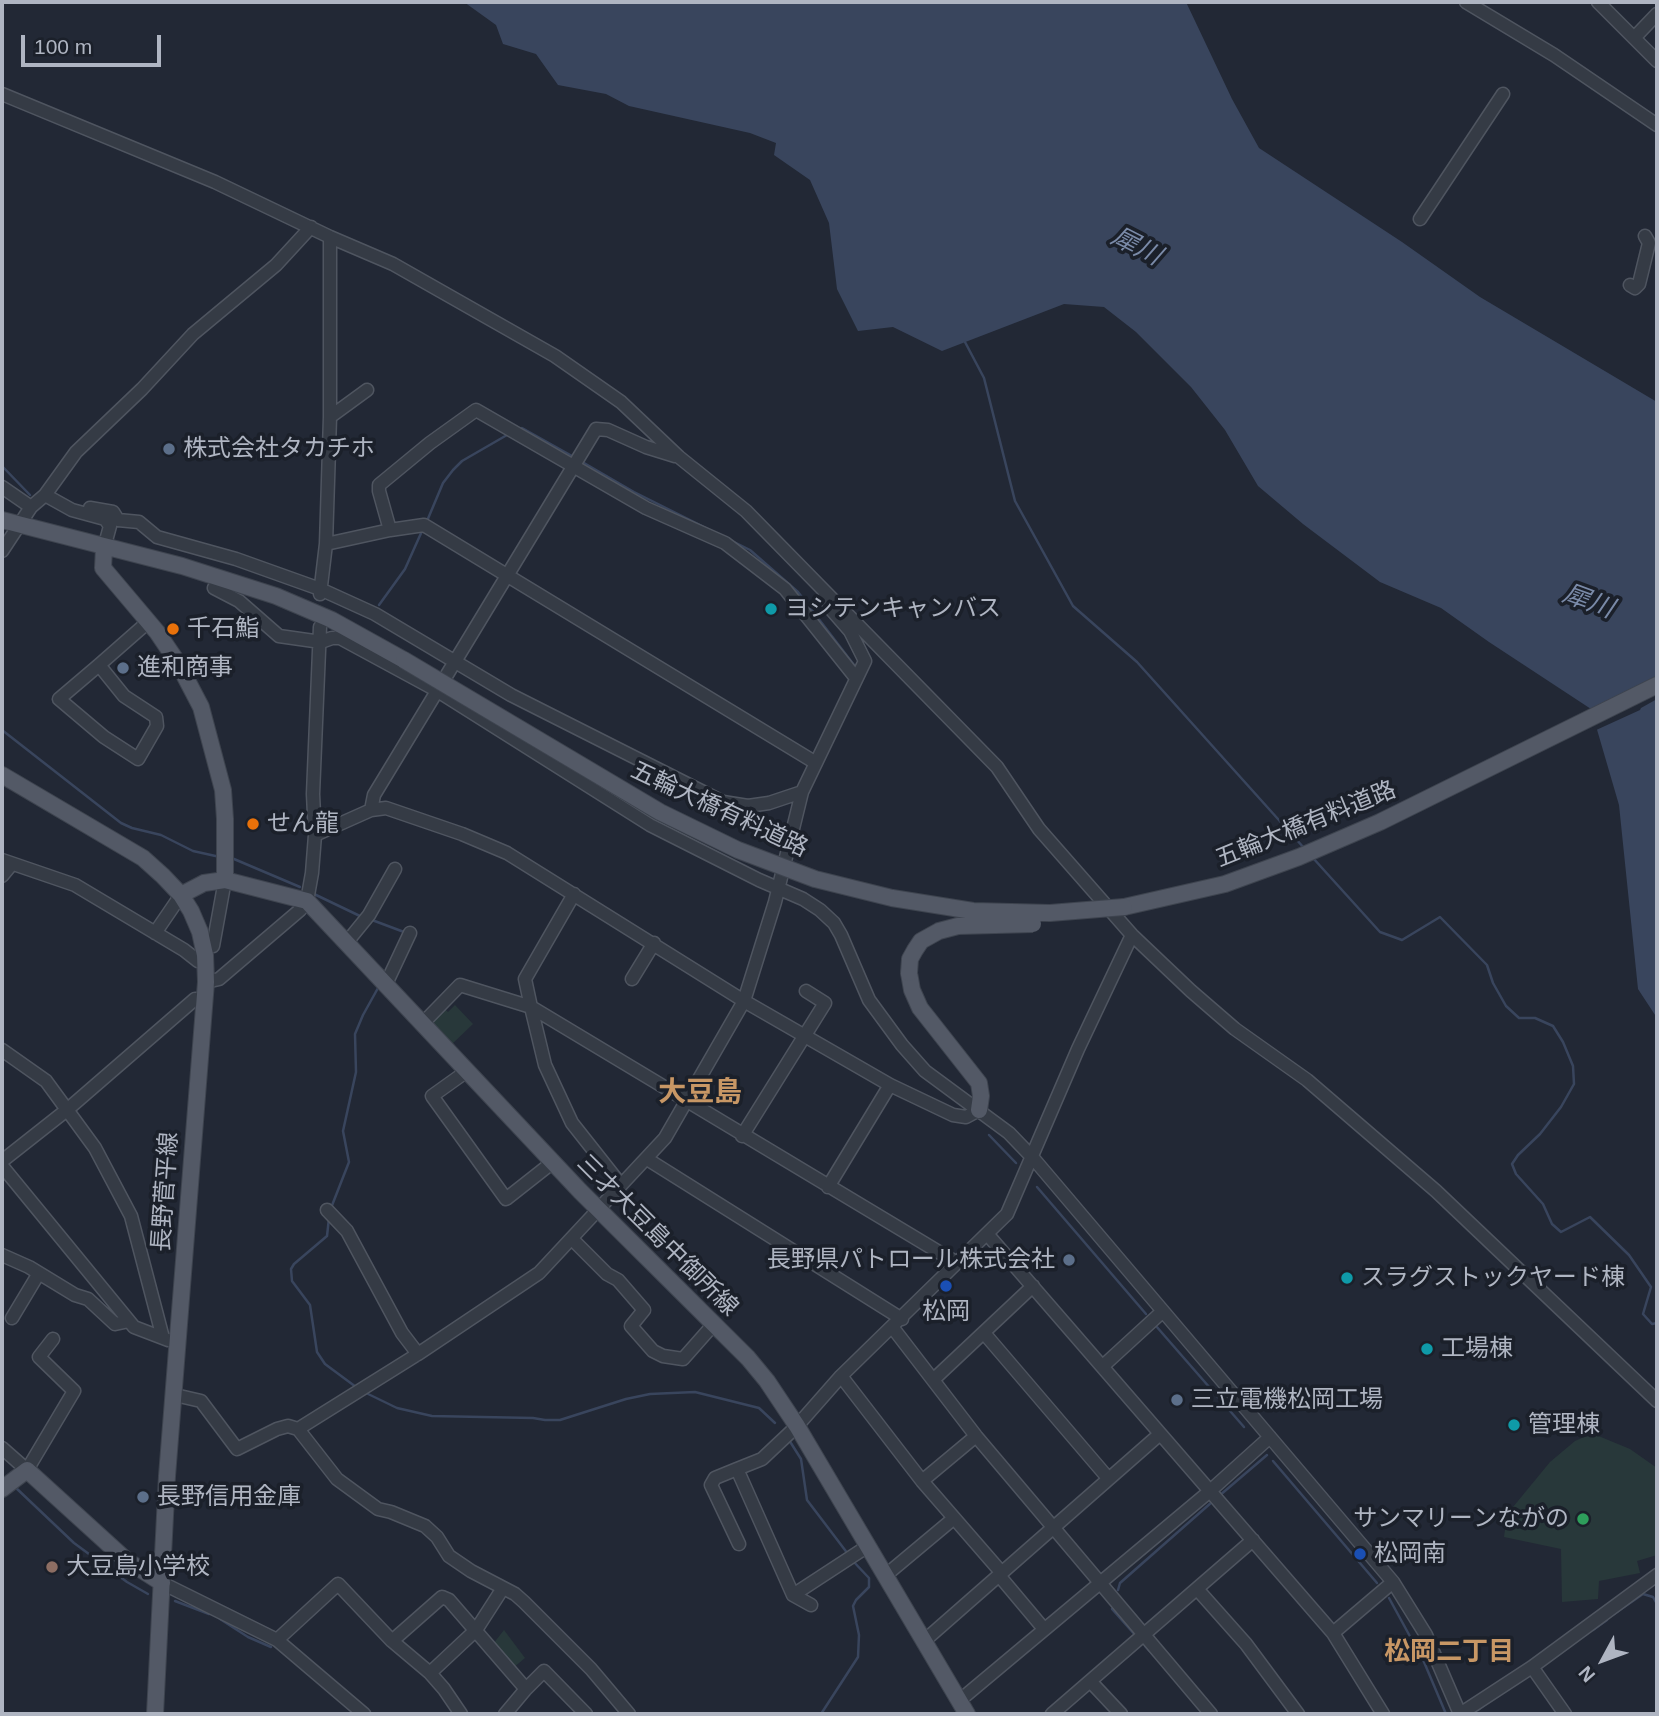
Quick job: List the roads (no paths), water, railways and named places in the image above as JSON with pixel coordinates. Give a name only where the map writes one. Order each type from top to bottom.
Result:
[{"type":"main road","points":[[2,520],[104,548],[103,568],[178,663],[201,707],[223,790],[225,880]]},
{"type":"main road","name":"五輪大橋有料道路","points":[[104,548],[182,566],[276,596],[332,620],[650,807],[738,850],[815,879],[892,898],[973,911],[1050,913],[1124,907],[1225,884],[1262,872],[1391,817],[1657,685]]},
{"type":"main road","name":"長野菅平線","points":[[2,775],[143,858],[181,895],[200,932],[205,955],[206,982],[170,1341],[175,1395],[167,1476],[155,1714]]},
{"type":"main road","points":[[181,895],[204,883],[225,880],[307,901]]},
{"type":"main road","name":"三才大豆島中御所線","points":[[307,901],[598,1209],[754,1366],[797,1426],[963,1708]]},
{"type":"main road","points":[[979,1110],[979,1083],[920,1008],[912,990],[909,973],[911,959],[921,941],[939,931],[958,926],[1057,922],[1124,907]]},
{"type":"main road","points":[[2,1489],[27,1470],[126,1560],[162,1583]]},
{"type":"street","points":[[1466,2],[1554,55],[1657,125]]},
{"type":"street","points":[[1598,2],[1657,61]]},
{"type":"street","points":[[1634,38],[1657,14]]},
{"type":"street","points":[[1420,219],[1503,93]]},
{"type":"street","points":[[2,94],[215,182],[393,264],[555,356],[621,402],[679,457],[746,510],[997,767],[1040,829],[1132,935],[1218,1014],[1307,1080],[1436,1191],[1657,1401]]},
{"type":"street","points":[[2,551],[18,524],[45,495],[76,452],[142,389],[193,334],[275,264],[311,227]]},
{"type":"street","points":[[1630,285],[1634,288],[1639,284],[1649,243],[1645,236]]},
{"type":"street","points":[[320,591],[326,544],[330,417],[330,237]]},
{"type":"street","points":[[330,417],[367,390]]},
{"type":"street","points":[[390,530],[379,485],[476,410],[646,508],[725,543],[764,572],[796,601],[856,678]]},
{"type":"street","points":[[371,810],[374,795],[436,690],[596,429],[608,430],[646,447],[679,457]]},
{"type":"street","points":[[2,487],[31,507]]},
{"type":"street","points":[[45,495],[65,507],[101,517],[108,522],[110,529],[104,548]]},
{"type":"street","points":[[65,507],[109,510],[118,520],[139,522],[157,537],[236,559],[375,614],[511,695],[723,802],[759,805],[802,792]]},
{"type":"street","points":[[104,548],[113,536],[118,520]]},
{"type":"street","points":[[326,544],[424,525],[816,763]]},
{"type":"street","points":[[214,588],[239,601],[279,636],[321,642],[340,638],[436,690],[650,825],[803,899],[834,923],[869,1000],[881,1019],[926,1070],[1009,1133],[1032,1158],[1393,1582],[1426,1635],[1460,1714],[1655,1582]]},
{"type":"street","points":[[298,1429],[418,1354],[539,1273],[665,1138],[744,1001],[778,888],[802,792],[865,661],[850,631],[830,608],[824,588]]},
{"type":"street","points":[[99,665],[124,696],[156,717],[157,726],[138,759],[104,737],[60,699],[148,622]]},
{"type":"street","points":[[206,982],[219,979],[307,901],[313,873],[316,835],[313,794],[320,627]]},
{"type":"street","points":[[316,835],[371,810],[386,808],[462,834],[507,853],[744,1001],[890,1085],[953,1115],[966,1117],[979,1110]]},
{"type":"street","points":[[2,876],[7,862],[75,885],[198,961]]},
{"type":"street","points":[[347,942],[367,918],[395,869]]},
{"type":"street","points":[[213,946],[225,880]]},
{"type":"street","points":[[574,894],[525,979],[545,1065],[572,1123],[621,1185]]},
{"type":"street","points":[[155,933],[181,895]]},
{"type":"street","points":[[386,984],[410,933]]},
{"type":"street","points":[[739,1544],[711,1485],[715,1478],[762,1459],[797,1426],[841,1376],[1007,1214],[1078,1049],[1132,935]]},
{"type":"street","points":[[632,979],[654,943]]},
{"type":"street","points":[[423,1023],[460,985],[531,1007],[957,1263]]},
{"type":"street","points":[[742,1136],[825,1003],[806,991]]},
{"type":"street","points":[[170,1341],[134,1327],[2,1164],[195,999],[204,999]]},
{"type":"street","points":[[2,1050],[46,1081],[95,1148],[131,1216],[170,1341]]},
{"type":"street","points":[[467,1071],[432,1096],[506,1199],[553,1162]]},
{"type":"street","points":[[828,1187],[890,1085]]},
{"type":"street","points":[[647,1159],[898,1323],[933,1380],[975,1436],[1210,1714]]},
{"type":"street","points":[[330,1213],[347,1231],[402,1333],[418,1354]]},
{"type":"street","points":[[988,1235],[1333,1633],[1379,1713]]},
{"type":"street","points":[[572,1239],[607,1274],[618,1280],[644,1310],[631,1326],[653,1351],[663,1356],[683,1359],[713,1325]]},
{"type":"street","points":[[2,1255],[75,1295],[88,1299],[115,1324],[129,1321]]},
{"type":"street","points":[[12,1318],[39,1273]]},
{"type":"street","points":[[933,1380],[1033,1286]]},
{"type":"street","points":[[1103,1366],[1163,1311]]},
{"type":"street","points":[[984,1333],[1108,1478]]},
{"type":"street","points":[[2,1448],[27,1470],[74,1391],[39,1357],[53,1339]]},
{"type":"street","points":[[841,1376],[953,1519],[1001,1572],[1002,1579],[1044,1629]]},
{"type":"street","points":[[175,1395],[201,1401],[237,1449],[277,1429],[288,1426],[298,1429],[337,1479],[377,1509],[425,1526],[437,1537],[449,1556],[524,1602],[591,1669],[629,1714]]},
{"type":"street","points":[[924,1641],[1160,1434]]},
{"type":"street","points":[[922,1480],[975,1436]]},
{"type":"street","points":[[963,1708],[1044,1629],[1210,1491],[1270,1437]]},
{"type":"street","points":[[737,1469],[793,1595],[811,1605]]},
{"type":"street","points":[[886,1575],[953,1519]]},
{"type":"street","points":[[1052,1714],[1253,1540]]},
{"type":"street","points":[[793,1595],[868,1546]]},
{"type":"street","points":[[1333,1633],[1393,1582]]},
{"type":"street","points":[[162,1583],[277,1640],[364,1714]]},
{"type":"street","points":[[277,1640],[338,1584],[392,1641],[430,1673],[461,1714]]},
{"type":"street","points":[[430,1673],[476,1630],[503,1588]]},
{"type":"street","points":[[1198,1590],[1246,1644],[1298,1714]]},
{"type":"street","points":[[392,1641],[442,1597],[449,1600],[526,1689]]},
{"type":"street","points":[[1532,1667],[1565,1714]]},
{"type":"street","points":[[505,1714],[544,1671],[586,1714]]},
{"type":"street","points":[[1090,1681],[1121,1714]]},
{"type":"water","name":"犀川","points":[[464,2],[1186,2],[1232,99],[1259,148],[1480,297],[1657,402],[1657,1018],[1638,989],[1619,805],[1591,709],[1441,608],[1380,582],[1303,524],[1258,486],[1225,430],[1191,387],[1136,332],[1104,307],[1064,304],[942,351],[893,327],[858,331],[837,289],[829,223],[810,180],[774,155],[776,143],[750,133],[629,106],[606,94],[558,85],[536,54],[503,44],[496,25]]},
{"type":"waterway","points":[[965,342],[984,378],[1015,501],[1073,606],[1137,662],[1304,848]]},
{"type":"waterway","points":[[522,428],[572,456]]},
{"type":"waterway","points":[[427,521],[443,483],[453,470],[462,461],[507,435]]},
{"type":"waterway","points":[[584,463],[634,492],[750,550],[798,592],[854,665]]},
{"type":"waterway","points":[[2,466],[30,495]]},
{"type":"waterway","points":[[379,605],[405,569],[422,531]]},
{"type":"waterway","points":[[2,730],[121,823],[161,835],[193,851],[220,857]]},
{"type":"waterway","points":[[1313,858],[1380,932],[1402,940],[1440,917],[1487,965],[1493,983],[1506,1006],[1519,1018],[1535,1018],[1553,1026],[1573,1066],[1574,1084],[1561,1107],[1512,1164],[1516,1174],[1543,1204],[1552,1224],[1561,1232],[1590,1217],[1629,1255],[1651,1287],[1643,1314],[1652,1324],[1657,1323]]},
{"type":"waterway","points":[[234,859],[300,887]]},
{"type":"waterway","points":[[314,894],[362,917]]},
{"type":"waterway","points":[[372,920],[404,932]]},
{"type":"waterway","points":[[331,1208],[349,1162],[343,1131],[356,1072],[355,1034],[378,988]]},
{"type":"waterway","points":[[989,1135],[1016,1163]]},
{"type":"waterway","points":[[1037,1187],[1146,1314]]},
{"type":"waterway","points":[[329,1218],[327,1236],[294,1264],[291,1269],[292,1281],[310,1305],[317,1352],[325,1364],[356,1387]]},
{"type":"waterway","points":[[1156,1326],[1244,1427]]},
{"type":"waterway","points":[[364,1392],[397,1408],[432,1416],[545,1420],[560,1420],[650,1394],[695,1392],[759,1408],[775,1423]]},
{"type":"waterway","points":[[789,1440],[801,1459],[807,1500],[848,1554]]},
{"type":"waterway","points":[[1219,1496],[1267,1455]]},
{"type":"waterway","points":[[1273,1461],[1377,1583]]},
{"type":"waterway","points":[[15,1487],[74,1543],[148,1594]]},
{"type":"waterway","points":[[1118,1590],[1120,1583],[1212,1502]]},
{"type":"waterway","points":[[821,1714],[858,1657],[859,1635],[853,1606],[869,1587],[869,1578],[852,1560]]},
{"type":"waterway","points":[[1614,1614],[1643,1594],[1653,1597],[1657,1604]]},
{"type":"waterway","points":[[1389,1598],[1424,1662],[1446,1714]]},
{"type":"waterway","points":[[175,1601],[209,1614]]},
{"type":"waterway","points":[[1112,1609],[1136,1636]]},
{"type":"waterway","points":[[220,1619],[248,1637],[271,1647]]},
{"type":"waterway","points":[[1593,1630],[1607,1620]]},
{"type":"waterway","points":[[1127,1657],[1139,1645]]},
{"type":"waterway","points":[[1145,1646],[1154,1656]]},
{"type":"waterway","points":[[1478,1710],[1487,1703]]},
{"type":"place","name":"株式会社タカチホ","points":[[169,449]]},
{"type":"place","name":"ヨシテンキャンバス","points":[[771,609]]},
{"type":"place","name":"千石鮨","points":[[173,629]]},
{"type":"place","name":"進和商事","points":[[123,668]]},
{"type":"place","name":"せん龍","points":[[253,824]]},
{"type":"place","name":"長野県パトロール株式会社","points":[[1069,1260]]},
{"type":"place","name":"スラグストックヤード棟","points":[[1347,1278]]},
{"type":"place","name":"松岡","points":[[946,1286]]},
{"type":"place","name":"工場棟","points":[[1427,1349]]},
{"type":"place","name":"三立電機松岡工場","points":[[1177,1400]]},
{"type":"place","name":"管理棟","points":[[1514,1425]]},
{"type":"place","name":"長野信用金庫","points":[[143,1497]]},
{"type":"place","name":"サンマリーンながの","points":[[1583,1519]]},
{"type":"place","name":"松岡南","points":[[1360,1554]]},
{"type":"place","name":"大豆島小学校","points":[[52,1567]]},
{"type":"district","name":"大豆島","points":[[700,1093]]},
{"type":"district","name":"松岡二丁目","points":[[1449,1653]]}]
